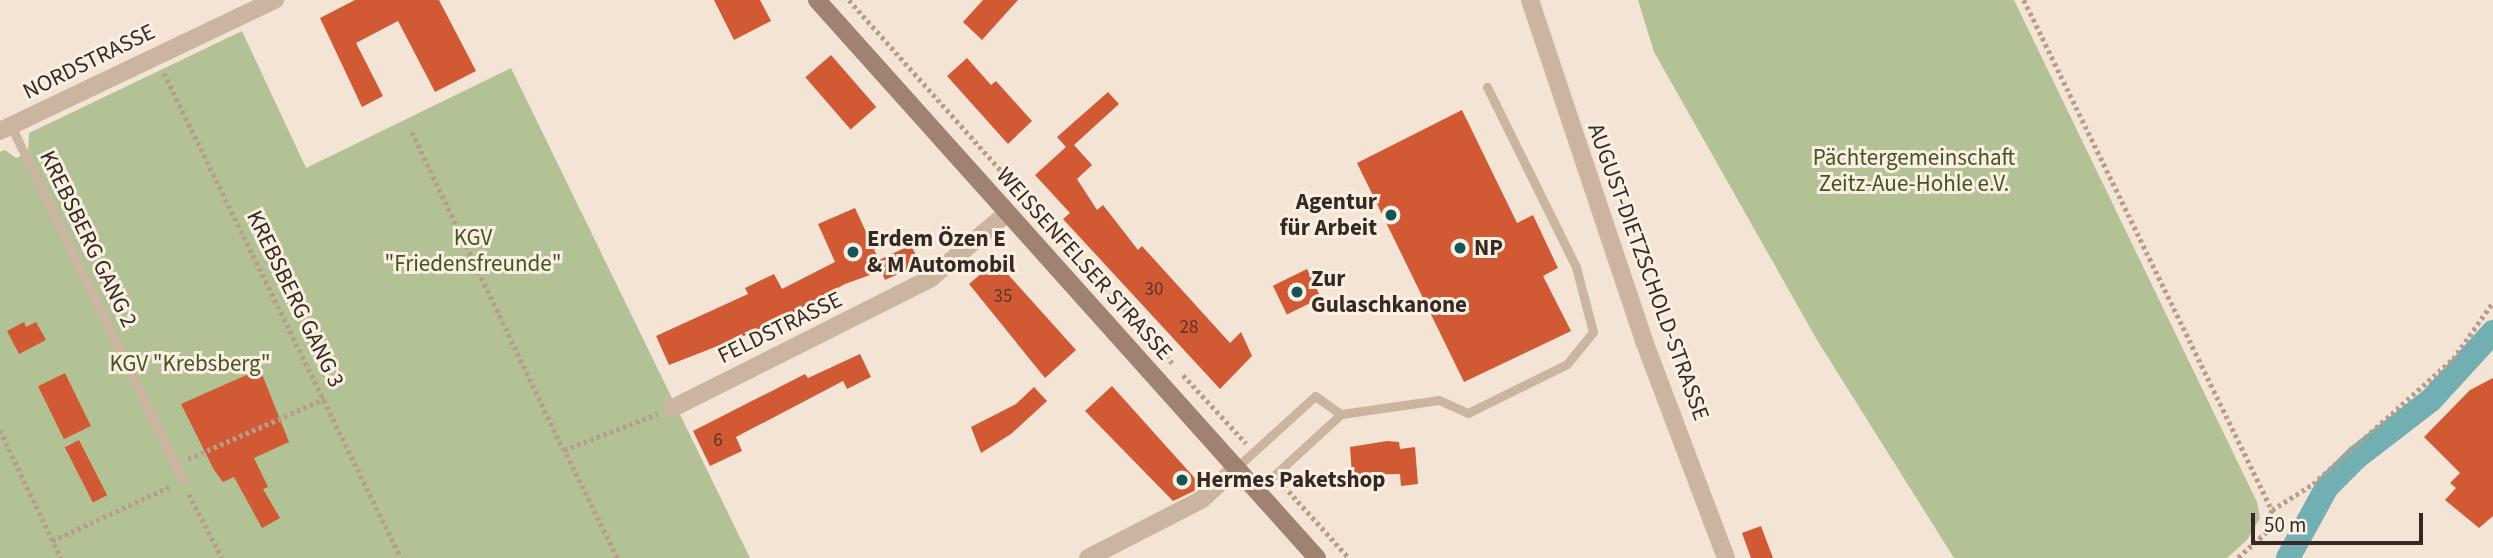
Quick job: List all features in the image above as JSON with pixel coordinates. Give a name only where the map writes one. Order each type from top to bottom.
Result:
[{"type":"street","name":"NORDSTRASSE","points":[[6,129],[275,0]]},
{"type":"street","name":"WEISSENFELSER STRASSE","points":[[817,0],[1317,558]]},
{"type":"street","name":"AUGUST-DIETZSCHOLD-STRASSE","points":[[1530,0],[1644,341],[1726,558]]},
{"type":"street","name":"FELDSTRASSE","points":[[673,408],[930,278],[1006,214]]},
{"type":"street","points":[[1088,558],[1201,500],[1236,468]]},
{"type":"lane","points":[[1257,491],[1341,414],[1438,400],[1468,413],[1567,364],[1593,332],[1576,267],[1487,87]]},
{"type":"lane","name":"KREBSBERG GANG 2","points":[[6,129],[183,481]]},
{"type":"lane","points":[[1236,468],[1315,396],[1341,414]]},
{"type":"path","points":[[849,0],[1254,451]]},
{"type":"path","points":[[2024,0],[2272,510],[2267,532],[2238,558]]},
{"type":"path","name":"KREBSBERG GANG 3","points":[[156,57],[401,558]]},
{"type":"path","points":[[412,132],[617,558]]},
{"type":"path","points":[[2272,510],[2313,484],[2453,359],[2493,302]]},
{"type":"path","points":[[174,465],[324,399]]},
{"type":"path","points":[[564,450],[673,408]]},
{"type":"path","points":[[0,430],[61,558]]},
{"type":"path","points":[[1274,474],[1349,558]]},
{"type":"path","points":[[52,541],[183,481],[222,558]]},
{"type":"green space","name":"Pächtergemeinschaft Zeitz-Aue-Hohle e.V.","points":[[1638,0],[2014,0],[2257,502],[2260,518],[2247,540],[2227,558],[1954,558],[1817,340],[1654,52]]},
{"type":"green space","name":"KGV \"Krebsberg\"","points":[[242,31],[306,168],[511,68],[750,558],[0,558],[0,152],[5,150],[16,158],[28,153],[29,133]]},
{"type":"building","points":[[355,0],[439,0],[476,71],[435,92],[398,21],[356,43],[383,96],[362,107],[320,18]]},
{"type":"building","points":[[714,0],[760,0],[771,21],[734,40]]},
{"type":"building","points":[[983,0],[1018,0],[982,40],[963,22]]},
{"type":"building","points":[[831,55],[876,107],[851,129],[805,77]]},
{"type":"building","points":[[967,58],[991,85],[996,81],[1032,121],[1008,144],[947,76]]},
{"type":"building","points":[[1108,92],[1119,104],[1074,145],[1092,165],[1077,179],[1097,210],[1103,205],[1138,250],[1142,246],[1230,343],[1241,332],[1252,356],[1220,389],[1063,219],[1070,213],[1035,175],[1066,147],[1057,137]]},
{"type":"building","points":[[1462,110],[1517,223],[1533,215],[1558,268],[1543,276],[1571,331],[1464,382],[1357,163]]},
{"type":"building","points":[[855,208],[879,260],[911,245],[920,264],[885,280],[881,271],[845,284],[764,328],[669,365],[656,336],[748,294],[745,288],[774,274],[782,289],[835,262],[818,224]]},
{"type":"building","points":[[996,261],[1076,350],[1045,378],[969,284]]},
{"type":"building","name":"Zur Gulaschkanone","points":[[1307,269],[1321,298],[1287,314],[1273,286]]},
{"type":"building","points":[[24,322],[26,327],[36,322],[46,340],[19,354],[7,331]]},
{"type":"building","points":[[860,354],[871,377],[847,389],[843,381],[736,437],[742,451],[710,466],[693,431],[805,374],[808,378]]},
{"type":"building","points":[[260,369],[289,442],[254,458],[268,487],[263,489],[280,518],[262,528],[234,477],[223,482],[214,470],[181,404]]},
{"type":"building","points":[[65,373],[91,426],[64,439],[38,386]]},
{"type":"building","points":[[2493,378],[2493,516],[2479,528],[2445,500],[2456,488],[2450,483],[2460,473],[2424,437],[2470,390]]},
{"type":"building","points":[[1112,386],[1201,485],[1194,491],[1173,501],[1085,411]]},
{"type":"building","points":[[1034,387],[1047,401],[1011,434],[981,453],[971,427],[1016,404]]},
{"type":"building","points":[[79,440],[107,495],[93,503],[65,447]]},
{"type":"building","points":[[1387,441],[1399,442],[1400,449],[1415,447],[1418,484],[1401,486],[1400,474],[1352,475],[1350,447]]},
{"type":"building","points":[[1761,526],[1773,558],[1751,558],[1742,533]]},
{"type":"waterway","points":[[2288,558],[2327,487],[2357,457],[2431,400],[2493,332]]},
{"type":"place","name":"Agentur für Arbeit","points":[[1391,215]]},
{"type":"place","name":"NP","points":[[1460,248]]},
{"type":"place","name":"Erdem Özen E & M Automobil","points":[[853,252]]},
{"type":"place","name":"Zur Gulaschkanone","points":[[1297,292]]},
{"type":"place","name":"Hermes Paketshop","points":[[1182,480]]},
{"type":"park label","name":"KGV \"Friedensfreunde\"","points":[[473,251]]}]
